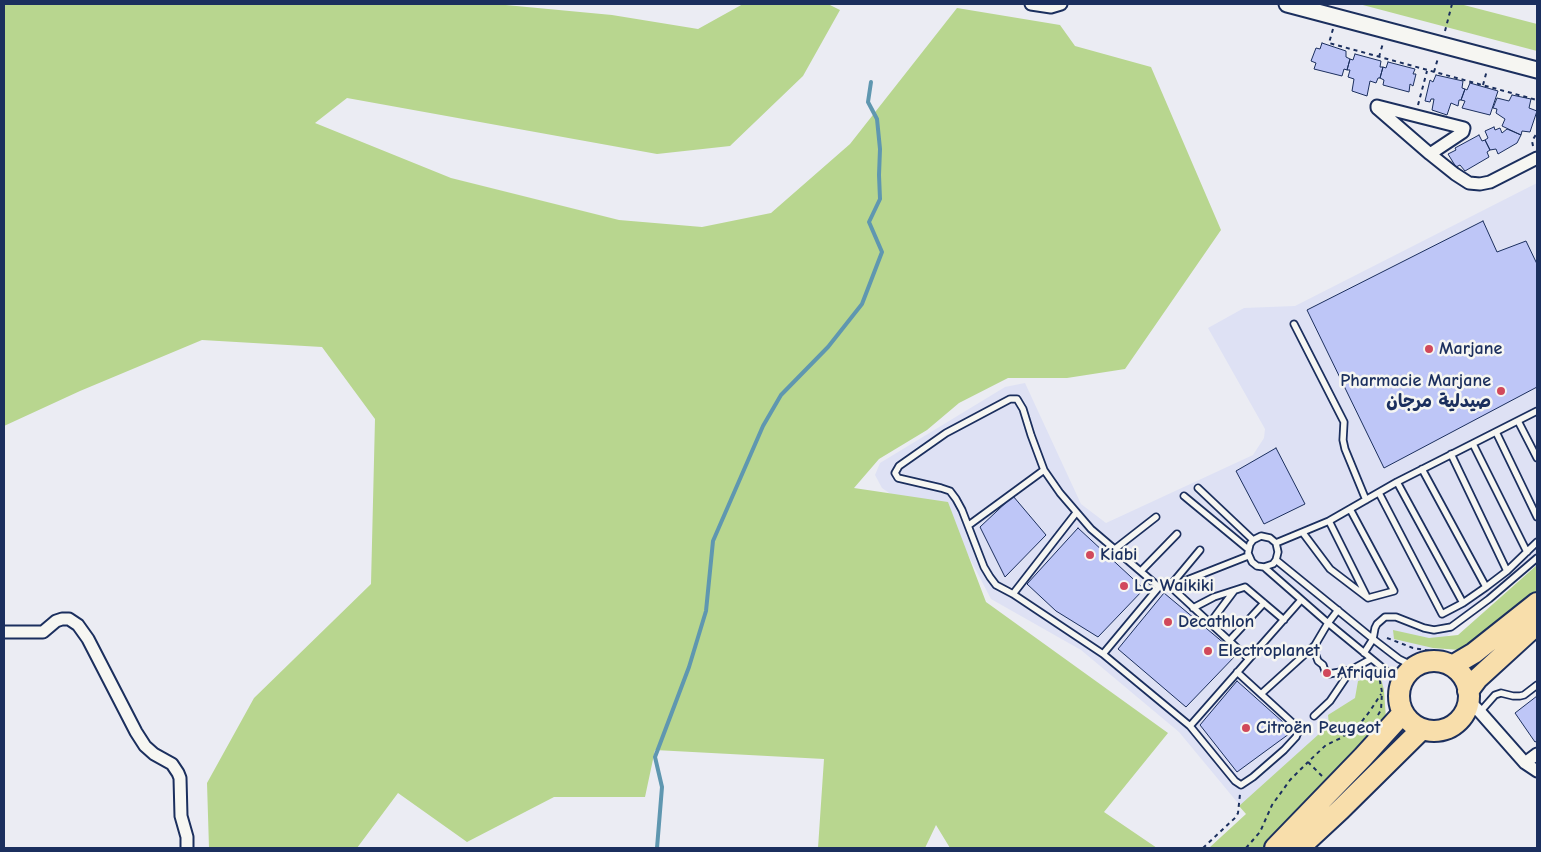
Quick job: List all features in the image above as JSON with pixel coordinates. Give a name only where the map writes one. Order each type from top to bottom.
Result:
[{"type":"highway","points":[[1537,603],[1474,653],[1448,660],[1424,662],[1404,676],[1399,691],[1404,713],[1412,723],[1422,729],[1440,730],[1448,728],[1462,717],[1472,701],[1477,678],[1537,624]]},
{"type":"highway","points":[[1448,660],[1466,681],[1472,701]]},
{"type":"highway","points":[[1275,848],[1404,713]]},
{"type":"highway","points":[[1299,848],[1422,729]]},
{"type":"street","points":[[1031,4],[1051,7],[1061,4]]},
{"type":"street","points":[[1287,4],[1537,70]]},
{"type":"street","points":[[1430,154],[1464,132],[1463,127],[1378,105],[1376,107],[1430,154],[1463,180],[1473,184],[1490,182],[1537,158]]},
{"type":"street","points":[[4,632],[43,632],[56,621],[62,619],[69,619],[78,625],[88,638],[145,746],[154,754],[172,764],[178,773],[181,816],[187,836],[187,848]]},
{"type":"street","points":[[1472,701],[1526,763],[1537,771]]},
{"type":"street","points":[[1526,763],[1537,754]]},
{"type":"lane","points":[[1294,324],[1344,422],[1343,440],[1345,449],[1366,500]]},
{"type":"lane","points":[[1158,587],[1091,529],[1076,513],[1044,470],[1020,401],[1014,398],[946,433],[899,466],[895,473],[898,478],[941,488],[950,492],[956,499],[969,525],[984,567],[996,584],[1103,654],[1190,726],[1238,784],[1244,784],[1284,750],[1296,738],[1298,732],[1297,727],[1237,672]]},
{"type":"lane","points":[[1276,544],[1329,521],[1397,482],[1537,411]]},
{"type":"lane","points":[[1518,421],[1537,458]]},
{"type":"lane","points":[[1496,432],[1537,517]]},
{"type":"lane","points":[[1473,444],[1527,552]]},
{"type":"lane","points":[[1451,454],[1506,571]]},
{"type":"lane","points":[[1422,469],[1486,587]]},
{"type":"lane","points":[[969,525],[1044,470]]},
{"type":"lane","points":[[1397,482],[1463,603]]},
{"type":"lane","points":[[1198,488],[1253,540]]},
{"type":"lane","points":[[1379,493],[1442,614],[1463,603],[1486,587],[1537,542]]},
{"type":"lane","points":[[1184,496],[1248,549]]},
{"type":"lane","points":[[1350,509],[1394,591],[1368,598]]},
{"type":"lane","points":[[1013,594],[1076,513]]},
{"type":"lane","points":[[1115,549],[1156,517]]},
{"type":"lane","points":[[1329,521],[1368,598]]},
{"type":"lane","points":[[1303,533],[1330,568],[1368,598]]},
{"type":"lane","points":[[1141,571],[1177,534]]},
{"type":"lane","points":[[1261,536],[1270,538],[1276,544],[1278,552],[1276,560],[1269,566],[1257,566],[1248,556],[1248,549],[1253,540],[1261,536]]},
{"type":"lane","points":[[1170,586],[1200,550]]},
{"type":"lane","points":[[1103,654],[1158,587],[1170,586],[1248,556]]},
{"type":"lane","points":[[1364,652],[1373,639],[1375,628],[1382,619],[1388,616],[1396,617],[1434,630],[1450,627],[1490,599],[1537,558]]},
{"type":"lane","points":[[1276,560],[1373,639],[1399,659],[1415,667]]},
{"type":"lane","points":[[1264,567],[1401,683]]},
{"type":"lane","points":[[1170,586],[1249,659]]},
{"type":"lane","points":[[1193,608],[1214,597],[1245,588],[1284,620]]},
{"type":"lane","points":[[1210,623],[1234,591]]},
{"type":"lane","points":[[1190,726],[1301,600]]},
{"type":"lane","points":[[1229,641],[1264,603]]},
{"type":"lane","points":[[1261,694],[1315,645],[1338,610]]},
{"type":"lane","points":[[1315,645],[1318,661],[1323,665],[1325,672],[1332,674],[1351,670],[1371,659]]},
{"type":"lane","points":[[1314,716],[1330,701],[1351,670]]},
{"type":"lane","points":[[1472,701],[1501,693],[1513,696],[1524,695],[1537,685]]},
{"type":"path","points":[[1336,17],[1329,44],[1537,100]]},
{"type":"path","points":[[1415,115],[1428,70]]},
{"type":"path","points":[[1537,133],[1532,141],[1537,158]]},
{"type":"path","points":[[1375,628],[1383,637],[1448,660]]},
{"type":"path","points":[[1246,848],[1260,832],[1272,805],[1290,780],[1326,746],[1359,725],[1382,692]]},
{"type":"path","points":[[1308,762],[1327,780]]},
{"type":"path","points":[[1203,848],[1236,817],[1240,797],[1238,784]]},
{"type":"shaded area","points":[[1537,183],[1537,561],[1242,808],[1179,732],[1081,650],[991,599],[943,507],[895,497],[882,488],[875,475],[880,463],[1005,387],[1025,383],[1081,504],[1106,523],[1253,455],[1264,438],[1265,429],[1208,328],[1244,308],[1295,306]]},
{"type":"green space","points":[[4,4],[495,4],[612,15],[698,29],[743,4],[828,4],[840,10],[803,76],[730,146],[657,154],[347,98],[315,123],[451,178],[619,220],[702,227],[771,213],[850,144],[957,8],[1060,25],[1075,46],[1151,67],[1221,230],[1125,369],[1067,378],[1008,378],[959,403],[927,430],[879,459],[854,488],[948,502],[986,602],[1168,733],[1104,812],[1157,848],[950,848],[936,825],[925,848],[818,848],[824,759],[655,750],[645,797],[554,797],[467,842],[398,793],[357,848],[209,848],[207,783],[254,698],[371,584],[375,419],[322,347],[202,340],[80,391],[4,426]]},
{"type":"green space","points":[[1359,4],[1460,4],[1537,24],[1537,51]]},
{"type":"green space","points":[[1537,565],[1537,591],[1460,650],[1433,648],[1394,639],[1393,630],[1429,638],[1458,635]]},
{"type":"green space","points":[[1380,675],[1384,690],[1386,719],[1266,848],[1209,848],[1246,814],[1239,806],[1329,725],[1328,715],[1355,698],[1358,681]]},
{"type":"building","points":[[1322,43],[1346,51],[1346,57],[1350,59],[1347,70],[1344,69],[1342,76],[1314,69],[1316,63],[1311,61],[1316,48],[1320,49]]},
{"type":"building","points":[[1355,54],[1381,61],[1380,67],[1383,67],[1380,78],[1378,78],[1376,83],[1370,81],[1367,96],[1352,91],[1354,79],[1348,77],[1350,70],[1347,70],[1350,59],[1353,60]]},
{"type":"building","points":[[1388,62],[1415,69],[1413,74],[1416,74],[1413,86],[1410,84],[1409,92],[1383,85],[1384,80],[1380,78],[1383,67],[1386,68]]},
{"type":"building","points":[[1436,75],[1463,81],[1462,88],[1465,89],[1461,100],[1459,100],[1458,106],[1451,103],[1447,115],[1432,110],[1434,99],[1431,99],[1430,102],[1425,101],[1430,80],[1433,82]]},
{"type":"building","points":[[1470,83],[1498,91],[1490,115],[1462,108],[1465,101],[1461,100],[1465,89],[1467,90]]},
{"type":"building","points":[[1512,95],[1531,99],[1529,108],[1537,111],[1530,132],[1522,131],[1521,135],[1502,126],[1505,119],[1496,113],[1497,109],[1493,108],[1497,98],[1509,101]]},
{"type":"building","points":[[1494,127],[1495,130],[1500,128],[1502,133],[1507,129],[1521,135],[1517,143],[1498,154],[1496,149],[1490,150],[1485,140],[1488,138],[1485,131]]},
{"type":"building","points":[[1479,135],[1482,141],[1485,140],[1490,150],[1487,152],[1489,157],[1465,171],[1460,165],[1456,167],[1448,154]]},
{"type":"building","points":[[1483,221],[1497,252],[1526,241],[1537,264],[1537,387],[1384,468],[1307,310]]},
{"type":"building","points":[[1276,448],[1305,504],[1264,524],[1236,471]]},
{"type":"building","points":[[1013,496],[1046,535],[1005,577],[980,527]]},
{"type":"building","points":[[1078,528],[1144,589],[1098,637],[1056,611],[1027,584]]},
{"type":"building","points":[[1164,593],[1237,654],[1186,707],[1118,649]]},
{"type":"building","name":"Citroën Peugeot","points":[[1237,681],[1293,731],[1237,772],[1200,725]]},
{"type":"building","points":[[1537,696],[1537,741],[1535,742],[1515,713]]},
{"type":"waterway","points":[[657,848],[662,787],[655,757],[689,667],[706,611],[713,541],[763,426],[781,395],[828,347],[862,304],[882,252],[869,222],[880,199],[880,149],[877,119],[868,102],[871,82]]},
{"type":"place","name":"Marjane","points":[[1429,349]]},
{"type":"place","name":"Pharmacie Marjane صيدلية مرجان","points":[[1501,391]]},
{"type":"place","name":"Kiabi","points":[[1090,555]]},
{"type":"place","name":"LC Waikiki","points":[[1124,586]]},
{"type":"place","name":"Decathlon","points":[[1168,622]]},
{"type":"place","name":"Electroplanet","points":[[1208,651]]},
{"type":"place","name":"Afriquia","points":[[1327,673]]},
{"type":"place","name":"Citroën Peugeot","points":[[1246,728]]}]
